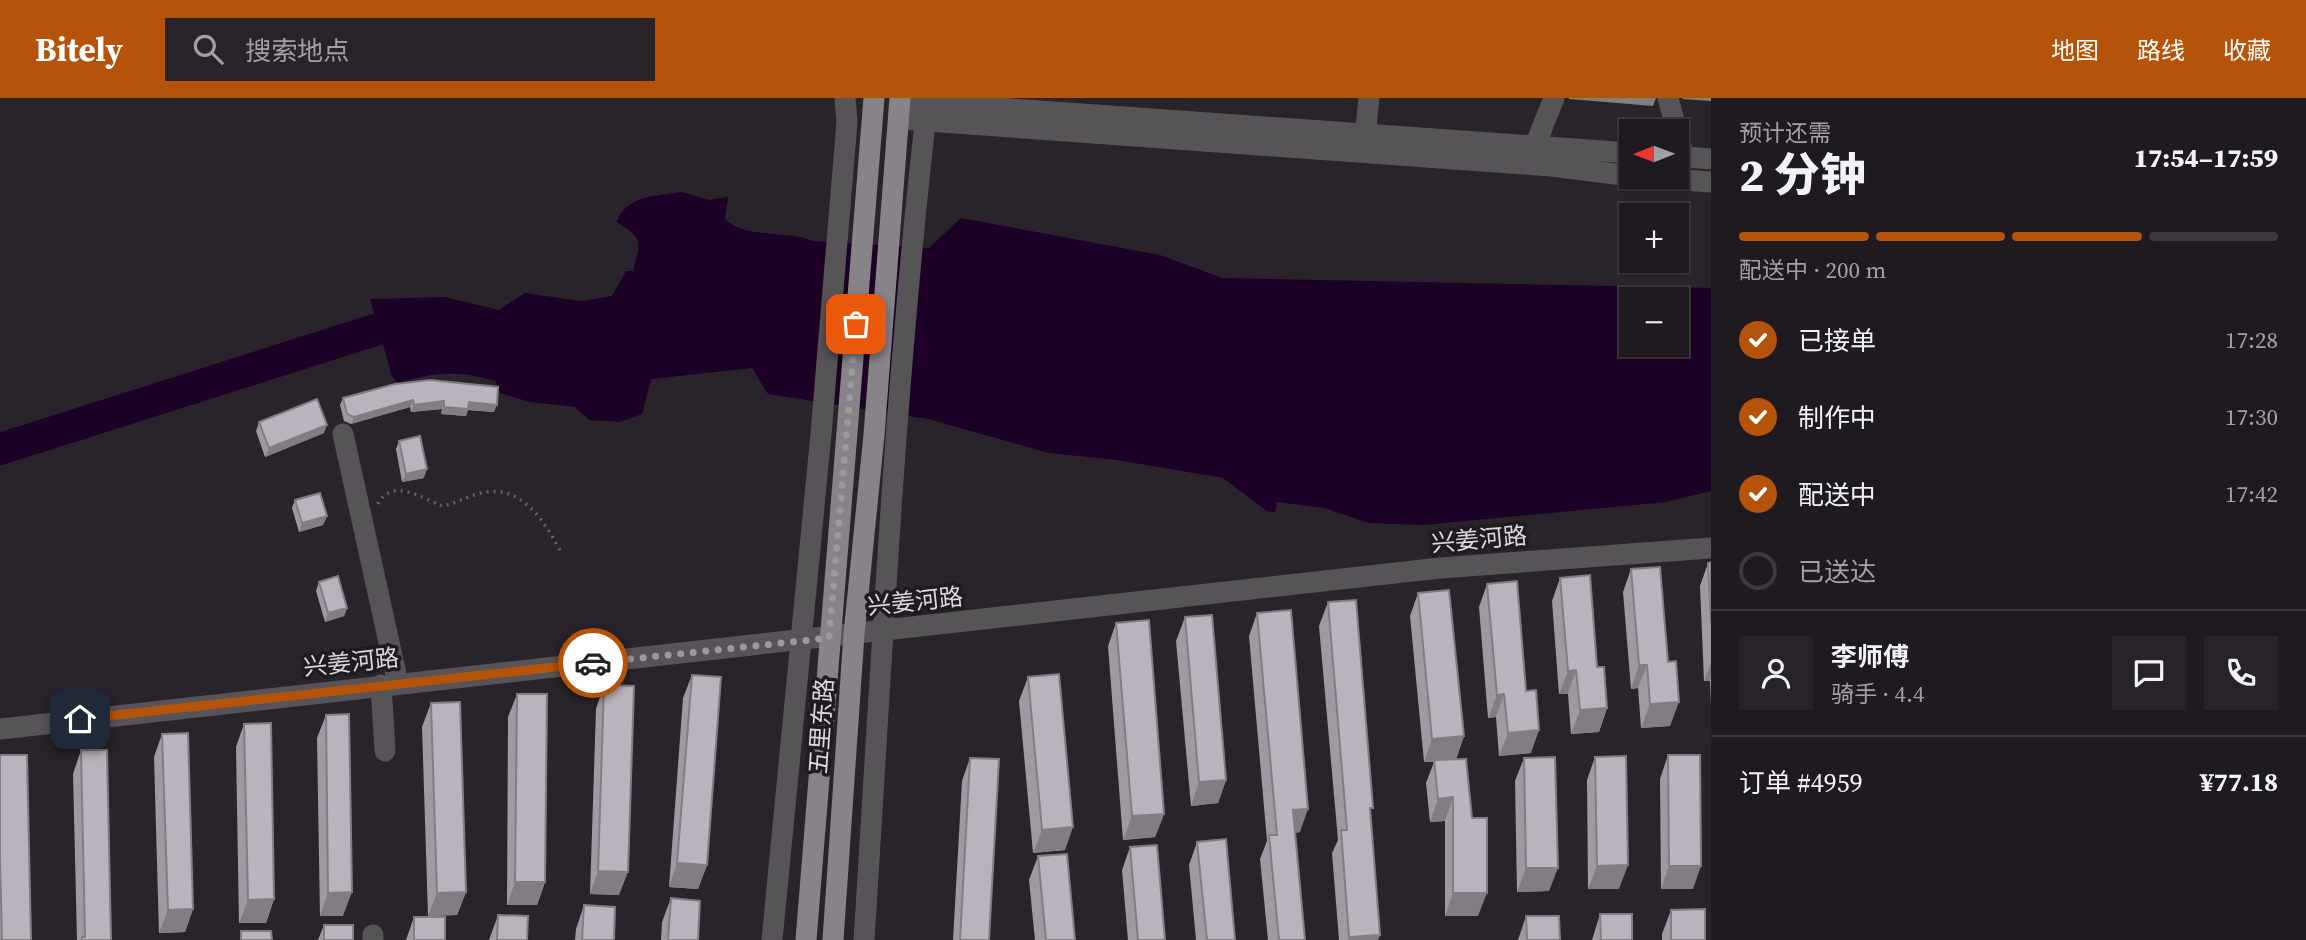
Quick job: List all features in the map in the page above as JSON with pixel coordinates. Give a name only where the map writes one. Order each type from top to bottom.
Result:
[{"type":"main road","name":"五里东路","points":[[806,940],[873,98]]},
{"type":"main road","name":"五里东路","points":[[833,940],[854,634],[874,435],[900,106]]},
{"type":"street","points":[[772,940],[821,434],[847,122],[845,98]]},
{"type":"street","points":[[1364,143],[1369,98]]},
{"type":"street","points":[[1535,146],[1554,98]]},
{"type":"street","points":[[1668,98],[1672,119]]},
{"type":"street","points":[[900,106],[1364,143],[1619,174]]},
{"type":"street","points":[[864,940],[896,438],[914,217],[927,107]]},
{"type":"street","points":[[1364,143],[1535,146],[1619,152]]},
{"type":"street","points":[[1689,158],[1711,159]]},
{"type":"street","points":[[1689,180],[1711,182]]},
{"type":"street","points":[[343,434],[390,684],[385,751]]},
{"type":"street","name":"兴姜河路","points":[[0,729],[1440,568],[1711,548]]},
{"type":"path","points":[[377,509],[380,500],[399,490],[413,492],[442,506],[479,493],[505,493],[529,503],[562,554]]},
{"type":"shaded area","points":[[682,192],[709,200],[728,197],[725,219],[733,225],[755,232],[813,241],[929,248],[961,218],[1160,255],[1222,278],[1662,287],[1619,287],[1619,357],[1689,357],[1689,288],[1711,288],[1711,491],[1666,502],[1423,525],[1369,523],[1324,508],[1277,502],[1275,512],[1267,511],[1223,478],[1117,460],[1049,453],[928,419],[768,394],[752,368],[651,379],[642,414],[620,422],[589,420],[575,407],[530,402],[500,393],[495,381],[482,377],[446,374],[423,376],[398,383],[392,376],[370,299],[445,297],[499,310],[525,293],[581,301],[612,296],[626,271],[633,271],[639,246],[632,232],[616,222],[628,206],[652,196]]},
{"type":"building","points":[[430,380],[498,387],[497,405],[469,402],[468,409],[444,407],[444,401],[414,405],[413,400],[354,417],[347,414],[343,398],[395,384]]},
{"type":"building","points":[[317,399],[327,425],[269,448],[259,422]]},
{"type":"building","points":[[420,436],[427,469],[406,474],[399,441]]},
{"type":"building","points":[[320,493],[327,516],[302,523],[295,500]]},
{"type":"building","points":[[1711,562],[1711,623],[1708,563]]},
{"type":"building","points":[[1660,567],[1668,662],[1676,661],[1679,702],[1650,704],[1647,665],[1639,665],[1631,569]]},
{"type":"building","points":[[1590,575],[1597,667],[1604,667],[1607,708],[1580,710],[1576,670],[1568,671],[1560,578]]},
{"type":"building","points":[[338,576],[347,608],[328,613],[319,582]]},
{"type":"building","points":[[1517,581],[1526,691],[1536,690],[1539,730],[1508,733],[1504,694],[1497,695],[1487,584]]},
{"type":"building","points":[[1449,590],[1464,736],[1432,739],[1418,593]]},
{"type":"building","points":[[1356,600],[1380,935],[1349,937],[1341,830],[1347,830],[1328,602]]},
{"type":"building","points":[[1291,610],[1308,809],[1293,810],[1305,940],[1279,940],[1269,835],[1277,835],[1257,613]]},
{"type":"building","points":[[1212,615],[1226,780],[1199,782],[1185,617]]},
{"type":"building","points":[[1149,620],[1164,814],[1132,816],[1116,623]]},
{"type":"building","points":[[1059,674],[1073,827],[1042,830],[1028,677]]},
{"type":"building","points":[[692,675],[721,677],[707,865],[677,863]]},
{"type":"building","points":[[604,685],[634,686],[628,872],[598,871]]},
{"type":"building","points":[[517,694],[547,694],[545,882],[515,882]]},
{"type":"building","points":[[460,702],[466,892],[437,893],[431,703]]},
{"type":"building","points":[[349,714],[352,892],[328,893],[326,715]]},
{"type":"building","points":[[271,723],[274,899],[248,900],[244,724]]},
{"type":"building","points":[[188,733],[193,909],[168,910],[162,734]]},
{"type":"building","points":[[81,750],[107,750],[111,940],[82,940],[82,937],[85,937]]},
{"type":"building","points":[[0,755],[27,755],[31,940],[2,940]]},
{"type":"building","points":[[1668,755],[1700,755],[1701,866],[1669,866]]},
{"type":"building","points":[[1626,756],[1628,865],[1597,866],[1595,757]]},
{"type":"building","points":[[1555,757],[1558,868],[1526,868],[1524,758]]},
{"type":"building","points":[[970,758],[999,759],[989,940],[960,940]]},
{"type":"building","points":[[1466,759],[1472,818],[1487,818],[1487,893],[1453,893],[1453,797],[1438,799],[1434,760]]},
{"type":"building","points":[[1226,839],[1235,940],[1207,940],[1197,842]]},
{"type":"building","points":[[1157,845],[1165,940],[1138,940],[1130,847]]},
{"type":"building","points":[[1067,854],[1075,940],[1046,940],[1038,856]]},
{"type":"building","points":[[671,898],[700,901],[698,940],[668,940]]},
{"type":"building","points":[[584,905],[615,907],[614,940],[582,940]]},
{"type":"building","points":[[1705,909],[1705,940],[1671,940],[1671,910]]},
{"type":"building","points":[[1600,914],[1632,914],[1632,940],[1601,940]]},
{"type":"building","points":[[498,915],[528,916],[527,940],[497,940]]},
{"type":"building","points":[[1526,916],[1559,916],[1560,940],[1527,940]]},
{"type":"building","points":[[414,917],[445,917],[445,940],[414,940]]},
{"type":"building","points":[[324,925],[353,925],[353,940],[324,940]]},
{"type":"building","points":[[241,931],[271,931],[272,940],[241,940]]},
{"type":"waterway","points":[[0,449],[419,316]]},
{"type":"way so far","points":[[593,663],[829,638],[856,324]]},
{"type":"route","points":[[80,719],[593,663]]}]
